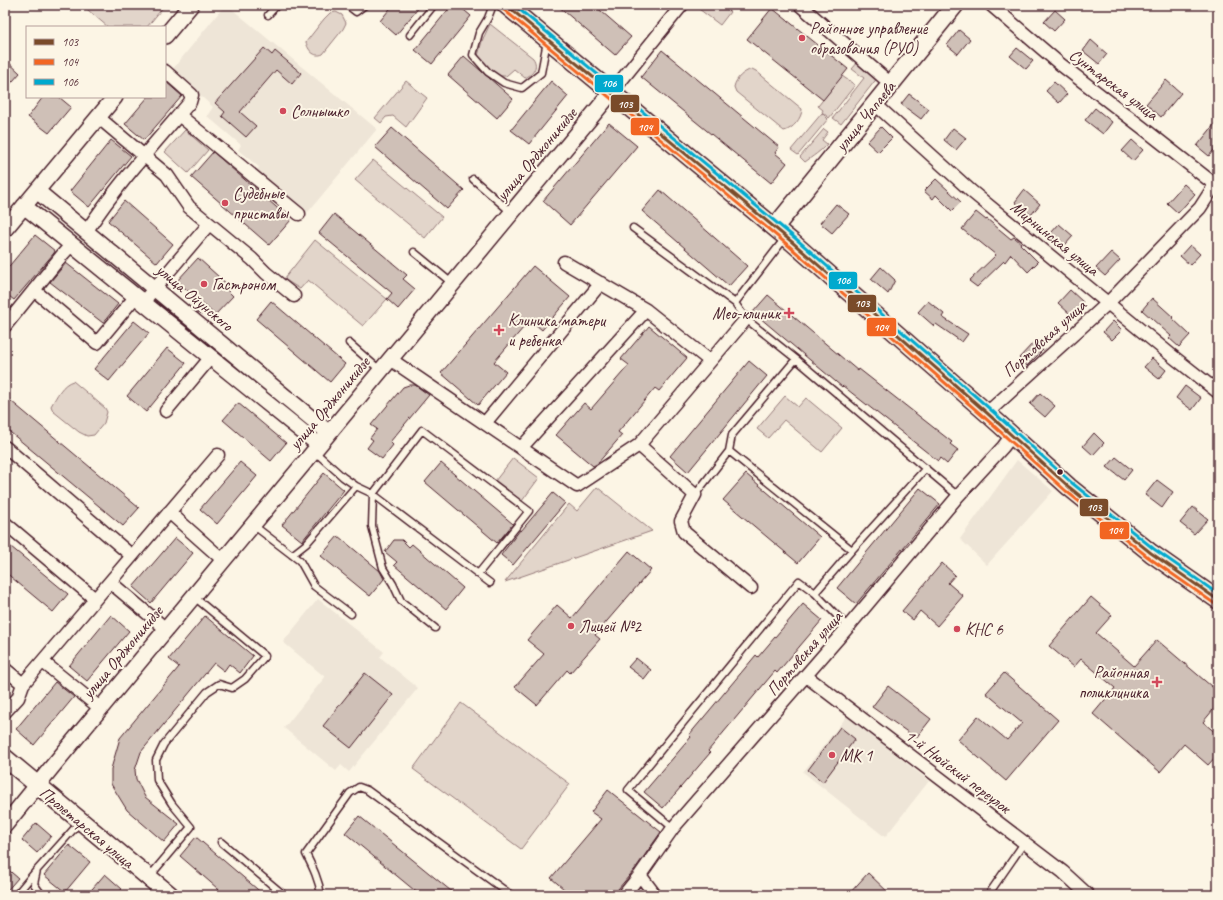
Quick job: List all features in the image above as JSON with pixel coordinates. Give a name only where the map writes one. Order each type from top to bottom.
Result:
[{"type":"main road","points":[[506,5],[780,232],[1012,435],[1080,497],[1151,553],[1218,600]]},
{"type":"main road","name":"улица Чапаева","points":[[780,232],[875,104],[955,5]]},
{"type":"main road","name":"Пролетарская улица","points":[[5,758],[170,895]]},
{"type":"street","points":[[166,35],[191,5]]},
{"type":"street","name":"улица Орджоникидзе","points":[[5,825],[100,708],[612,93],[682,5]]},
{"type":"street","points":[[800,5],[891,84]]},
{"type":"street","name":"Сунтарская улица","points":[[991,5],[1060,64],[1217,184]]},
{"type":"street","points":[[86,232],[94,219],[144,156],[190,102],[192,94],[166,72]]},
{"type":"street","points":[[5,229],[114,98]]},
{"type":"street","name":"Мирнинская улица","points":[[875,104],[972,191],[1218,392]]},
{"type":"street","points":[[179,115],[299,214]]},
{"type":"street","points":[[98,117],[167,176],[189,207],[294,296]]},
{"type":"street","name":"Портовская улица","points":[[987,413],[1108,303],[1200,208],[1217,184]]},
{"type":"street","name":"улица Ойунского","points":[[37,191],[329,433]]},
{"type":"street","points":[[24,206],[211,357],[316,448]]},
{"type":"street","points":[[34,290],[97,343],[139,299],[154,288],[209,224]]},
{"type":"street","points":[[5,326],[10,311],[34,290],[72,244]]},
{"type":"street","points":[[564,262],[646,310],[710,361]]},
{"type":"street","points":[[486,423],[601,284]]},
{"type":"street","points":[[521,448],[646,310]]},
{"type":"street","points":[[386,365],[486,423],[578,486],[639,445],[746,318]]},
{"type":"street","points":[[166,411],[211,357]]},
{"type":"street","name":"Портовская улица","points":[[624,895],[673,828],[806,676],[958,496],[1004,447],[1012,435]]},
{"type":"street","points":[[639,445],[695,496],[681,521],[684,532],[751,588]]},
{"type":"street","points":[[5,448],[132,556]]},
{"type":"street","points":[[5,712],[18,698],[24,684],[218,455]]},
{"type":"street","points":[[169,512],[223,560]]},
{"type":"street","points":[[5,523],[95,599]]},
{"type":"street","points":[[110,582],[166,629]]},
{"type":"street","points":[[43,662],[100,708]]},
{"type":"street","points":[[5,669],[24,684]]},
{"type":"street","name":"1-й Нюйский переулок","points":[[806,676],[1063,872],[1088,895]]},
{"type":"street","points":[[640,875],[655,895]]},
{"type":"lane","points":[[268,15],[277,5]]},
{"type":"lane","points":[[347,5],[356,12],[365,5]]},
{"type":"lane","points":[[410,35],[434,5]]},
{"type":"lane","points":[[493,5],[488,18],[479,33],[473,55],[488,72],[499,80],[522,88],[541,73],[547,39]]},
{"type":"lane","points":[[473,179],[512,213]]},
{"type":"lane","points":[[633,228],[735,303],[746,318],[958,496]]},
{"type":"lane","points":[[735,303],[780,232]]},
{"type":"lane","points":[[414,252],[453,284]]},
{"type":"lane","points":[[349,343],[386,365]]},
{"type":"lane","points":[[695,496],[729,451],[732,435],[796,359]]},
{"type":"lane","points":[[435,628],[401,601],[383,568],[372,526],[373,494],[422,430],[529,511],[478,574]]},
{"type":"lane","points":[[316,448],[343,477],[356,486],[373,494],[490,583]]},
{"type":"lane","points":[[729,451],[852,550]]},
{"type":"lane","points":[[815,593],[926,468]]},
{"type":"lane","points":[[292,555],[306,544],[356,486]]},
{"type":"lane","points":[[253,524],[300,561],[314,586],[351,614]]},
{"type":"lane","points":[[673,828],[628,790],[799,582],[815,593],[848,627]]},
{"type":"lane","points":[[148,877],[191,827],[172,804],[157,780],[156,760],[164,744],[207,692],[219,684],[232,688],[245,679],[265,656],[193,596]]},
{"type":"lane","points":[[321,895],[320,883],[306,854],[350,793],[359,787],[367,790],[511,895]]},
{"type":"lane","points":[[16,895],[81,821]]},
{"type":"lane","points":[[221,842],[284,895]]},
{"type":"lane","points":[[988,895],[1024,843]]},
{"type":"lane","points":[[37,870],[34,884],[42,895]]},
{"type":"shaded area","points":[[82,5],[165,5],[148,26],[107,26]]},
{"type":"shaded area","name":"Солнышко","points":[[225,5],[227,5],[377,129],[308,212],[257,170],[259,167],[238,150],[241,145],[207,116],[213,107],[172,70]]},
{"type":"shaded area","points":[[700,5],[722,5],[730,12],[720,25],[699,9]]},
{"type":"shaded area","points":[[336,12],[342,15],[346,23],[343,29],[323,54],[314,54],[308,48],[306,42],[330,13]]},
{"type":"shaded area","points":[[490,24],[535,61],[534,70],[525,78],[514,69],[506,76],[499,76],[481,61],[478,56],[482,41]]},
{"type":"shaded area","points":[[859,61],[878,77],[841,124],[833,118],[864,78],[852,69]]},
{"type":"shaded area","points":[[752,69],[802,109],[799,119],[794,126],[784,131],[736,92],[734,87],[738,78]]},
{"type":"shaded area","points":[[842,76],[855,85],[829,118],[818,106]]},
{"type":"shaded area","points":[[406,81],[427,98],[406,127],[393,116],[386,117],[381,123],[375,118]]},
{"type":"shaded area","points":[[822,113],[828,119],[798,155],[791,150]]},
{"type":"shaded area","points":[[824,129],[828,132],[822,140],[827,144],[805,162],[800,157]]},
{"type":"shaded area","points":[[185,130],[208,150],[188,173],[165,152]]},
{"type":"shaded area","points":[[373,160],[442,217],[425,238],[355,180]]},
{"type":"shaded area","points":[[315,240],[387,299],[363,326],[308,280],[300,289],[284,279]]},
{"type":"shaded area","points":[[73,381],[105,408],[107,412],[104,423],[94,435],[87,436],[79,432],[53,411],[51,406],[63,388]]},
{"type":"shaded area","points":[[785,396],[798,407],[806,398],[842,428],[822,452],[784,420],[768,438],[757,429]]},
{"type":"shaded area","points":[[513,458],[539,478],[522,501],[495,481]]},
{"type":"shaded area","points":[[1017,460],[1053,491],[987,565],[960,539]]},
{"type":"shaded area","points":[[597,487],[652,531],[505,582],[569,504],[577,511]]},
{"type":"shaded area","points":[[318,599],[384,652],[380,657],[418,688],[349,772],[341,765],[336,771],[284,728],[325,677],[283,642]]},
{"type":"shaded area","points":[[461,703],[570,784],[521,849],[413,769]]},
{"type":"shaded area","points":[[847,716],[929,781],[885,837],[803,772]]},
{"type":"building","points":[[393,5],[421,5],[396,35],[380,21]]},
{"type":"building","points":[[452,5],[458,5],[471,16],[432,64],[415,50]]},
{"type":"building","points":[[557,5],[594,5],[631,37],[615,55]]},
{"type":"building","points":[[772,8],[848,69],[823,100],[747,39]]},
{"type":"building","points":[[1055,10],[1065,19],[1054,31],[1044,22]]},
{"type":"building","points":[[959,30],[970,39],[958,54],[947,45]]},
{"type":"building","points":[[1091,40],[1107,54],[1099,64],[1083,51]]},
{"type":"building","points":[[264,48],[272,55],[275,51],[301,73],[292,84],[276,70],[240,112],[256,126],[246,137],[222,116],[225,112],[215,103]]},
{"type":"building","points":[[1017,48],[1033,61],[1026,69],[1010,56]]},
{"type":"building","points":[[662,50],[779,147],[775,153],[787,163],[771,183],[641,77]]},
{"type":"building","points":[[464,56],[513,99],[497,118],[448,75]]},
{"type":"building","points":[[5,59],[20,73],[5,90]]},
{"type":"building","points":[[1166,80],[1181,93],[1161,117],[1146,104]]},
{"type":"building","points":[[551,81],[568,96],[529,144],[511,130]]},
{"type":"building","points":[[166,82],[182,96],[144,140],[125,124],[147,98],[166,98]]},
{"type":"building","points":[[1054,82],[1067,94],[1059,103],[1046,91]]},
{"type":"building","points":[[909,94],[929,109],[921,119],[901,104]]},
{"type":"building","points":[[42,98],[60,98],[71,107],[49,133],[28,117]]},
{"type":"building","points":[[1095,108],[1112,122],[1103,134],[1085,120]]},
{"type":"building","points":[[1218,120],[1218,145],[1209,156],[1197,146]]},
{"type":"building","points":[[609,123],[637,146],[570,225],[543,201]]},
{"type":"building","points":[[881,127],[892,138],[878,152],[867,142]]},
{"type":"building","points":[[392,128],[464,190],[447,209],[375,147]]},
{"type":"building","points":[[953,128],[966,138],[956,150],[944,140]]},
{"type":"building","points":[[111,140],[131,156],[89,207],[70,191]]},
{"type":"building","points":[[1132,140],[1143,150],[1133,161],[1122,151]]},
{"type":"building","points":[[213,152],[291,220],[269,245],[191,177]]},
{"type":"building","points":[[936,179],[961,202],[952,211],[936,195],[933,199],[924,191]]},
{"type":"building","points":[[1184,184],[1195,194],[1178,213],[1167,203]]},
{"type":"building","points":[[660,190],[747,266],[729,286],[642,211]]},
{"type":"building","points":[[1024,190],[1040,204],[1031,215],[1015,202]]},
{"type":"building","points":[[124,201],[173,244],[157,263],[108,221]]},
{"type":"building","points":[[836,204],[849,214],[832,233],[820,223]]},
{"type":"building","points":[[976,212],[1011,239],[1014,237],[1038,262],[1028,272],[1011,254],[1005,262],[1004,261],[977,287],[969,281],[996,255],[962,229]]},
{"type":"building","points":[[334,214],[407,275],[403,279],[415,289],[398,309],[387,299],[392,293],[319,233]]},
{"type":"building","points":[[1059,224],[1073,236],[1065,245],[1051,233]]},
{"type":"building","points":[[35,235],[55,251],[14,300],[5,293],[5,271]]},
{"type":"building","points":[[1190,245],[1200,254],[1190,265],[1180,256]]},
{"type":"building","points":[[1111,252],[1120,260],[1105,276],[1096,268]]},
{"type":"building","name":"Гастроном","points":[[198,258],[230,287],[227,290],[233,296],[215,315],[177,281]]},
{"type":"building","points":[[66,263],[118,304],[103,323],[50,282]]},
{"type":"building","points":[[533,266],[570,297],[542,330],[530,320],[494,362],[506,372],[478,405],[441,373]]},
{"type":"building","points":[[881,267],[895,280],[888,294],[871,279]]},
{"type":"building","points":[[1070,290],[1083,302],[1071,315],[1058,303]]},
{"type":"building","points":[[768,295],[858,371],[859,369],[952,442],[950,444],[958,450],[947,464],[940,458],[938,461],[843,386],[842,387],[753,312]]},
{"type":"building","points":[[1152,298],[1190,335],[1179,347],[1169,338],[1171,336],[1142,310]]},
{"type":"building","points":[[271,301],[345,364],[330,382],[256,319]]},
{"type":"building","points":[[928,301],[944,314],[942,317],[968,334],[962,342],[936,324],[934,326],[918,312]]},
{"type":"building","points":[[134,321],[149,333],[109,381],[94,369]]},
{"type":"building","points":[[1113,321],[1122,330],[1112,340],[1103,332]]},
{"type":"building","points":[[649,326],[687,358],[659,391],[655,388],[618,432],[622,435],[597,464],[593,466],[556,435],[584,403],[591,409],[629,365],[621,359]]},
{"type":"building","points":[[1034,342],[1043,350],[1027,366],[1019,358]]},
{"type":"building","points":[[167,348],[186,363],[146,412],[127,396]]},
{"type":"building","points":[[1152,358],[1166,370],[1159,379],[1144,367]]},
{"type":"building","points":[[749,361],[767,376],[688,472],[670,456]]},
{"type":"building","points":[[415,385],[429,395],[390,442],[393,445],[382,459],[367,448],[373,440],[370,438],[377,429],[371,425],[403,387]]},
{"type":"building","points":[[1185,386],[1201,398],[1192,410],[1176,398]]},
{"type":"building","points":[[1040,393],[1055,406],[1045,417],[1030,404]]},
{"type":"building","points":[[5,396],[139,508],[123,526],[5,428]]},
{"type":"building","points":[[238,403],[286,443],[271,461],[223,420]]},
{"type":"building","points":[[1094,433],[1104,443],[1093,455],[1083,446]]},
{"type":"building","points":[[1116,457],[1132,470],[1124,480],[1107,467]]},
{"type":"building","points":[[240,462],[257,476],[217,524],[200,509]]},
{"type":"building","points":[[441,463],[513,524],[497,543],[425,482]]},
{"type":"building","points":[[324,473],[344,490],[302,541],[282,525]]},
{"type":"building","points":[[746,474],[820,537],[798,563],[723,500]]},
{"type":"building","points":[[1157,480],[1173,492],[1162,508],[1145,495]]},
{"type":"building","points":[[920,488],[940,504],[856,604],[837,588]]},
{"type":"building","points":[[553,493],[565,503],[513,565],[501,555],[520,530],[521,531]]},
{"type":"building","points":[[1193,507],[1208,519],[1194,534],[1180,523]]},
{"type":"building","points":[[338,536],[380,571],[384,579],[370,596],[321,556]]},
{"type":"building","points":[[175,538],[193,553],[151,603],[133,587]]},
{"type":"building","points":[[394,540],[402,540],[409,547],[412,544],[463,588],[446,609],[394,565],[397,562],[385,552]]},
{"type":"building","points":[[5,542],[68,594],[53,612],[5,572]]},
{"type":"building","name":"Лицей №2","points":[[629,551],[651,570],[595,635],[600,639],[570,673],[567,670],[537,705],[515,687],[544,654],[527,640],[557,605],[572,618]]},
{"type":"building","points":[[942,563],[955,575],[948,583],[963,596],[937,626],[920,611],[913,620],[902,611]]},
{"type":"building","name":"Районная поликлиника","points":[[1091,597],[1112,615],[1096,633],[1134,666],[1157,640],[1218,692],[1218,704],[1203,722],[1218,735],[1218,754],[1208,765],[1184,744],[1160,772],[1093,714],[1115,688],[1081,659],[1074,667],[1049,646]]},
{"type":"building","points":[[803,604],[822,620],[777,673],[775,671],[708,751],[710,753],[663,808],[644,792],[691,737],[689,735],[756,655],[758,657]]},
{"type":"building","points":[[111,615],[129,631],[87,681],[69,666]]},
{"type":"building","points":[[205,616],[253,656],[240,673],[229,664],[224,671],[214,663],[141,752],[135,770],[136,779],[145,797],[179,824],[164,842],[127,810],[111,784],[111,769],[120,738],[179,667],[169,659]]},
{"type":"building","points":[[636,658],[651,670],[644,679],[628,667]]},
{"type":"building","points":[[365,673],[393,695],[351,748],[323,726]]},
{"type":"building","points":[[1004,673],[1058,720],[1006,781],[958,740],[978,716],[1007,740],[1022,723],[986,693]]},
{"type":"building","points":[[55,682],[74,697],[34,745],[16,729]]},
{"type":"building","points":[[888,686],[931,719],[916,738],[872,707]]},
{"type":"building","name":"МК 1","points":[[840,727],[855,739],[823,782],[808,770]]},
{"type":"building","points":[[608,790],[661,832],[635,869],[613,895],[571,895],[551,878],[601,819],[591,812]]},
{"type":"building","points":[[359,816],[456,895],[420,895],[345,833]]},
{"type":"building","points":[[36,823],[51,836],[37,853],[22,840]]},
{"type":"building","points":[[196,837],[264,895],[225,895],[180,856]]},
{"type":"building","points":[[69,845],[90,862],[65,892],[44,875]]},
{"type":"building","points":[[5,867],[18,878],[5,893]]},
{"type":"building","points":[[868,873],[891,895],[848,895]]},
{"type":"building","points":[[105,874],[122,889],[116,895],[87,895]]},
{"type":"transit line","name":"103","points":[[506,5],[792,242],[1069,487],[1151,553],[1218,600]]},
{"type":"transit line","name":"106","points":[[514,5],[795,238],[1072,483],[1154,549],[1218,594]]},
{"type":"transit line","name":"104","points":[[503,9],[789,246],[1066,491],[1148,557],[1215,604]]},
{"type":"place","name":"Районное управление образования (РУО)","points":[[802,38]]},
{"type":"place","name":"Солнышко","points":[[283,111]]},
{"type":"place","name":"Судебные приставы","points":[[225,203]]},
{"type":"place","name":"Гастроном","points":[[204,284]]},
{"type":"place","name":"Мео-клиник","points":[[789,313]]},
{"type":"place","name":"Клиника матери и ребенка","points":[[499,330]]},
{"type":"place","name":"Лицей №2","points":[[571,626]]},
{"type":"place","name":"КНС 6","points":[[957,629]]},
{"type":"place","name":"Районная поликлиника","points":[[1157,682]]},
{"type":"place","name":"МК 1","points":[[832,755]]}]
